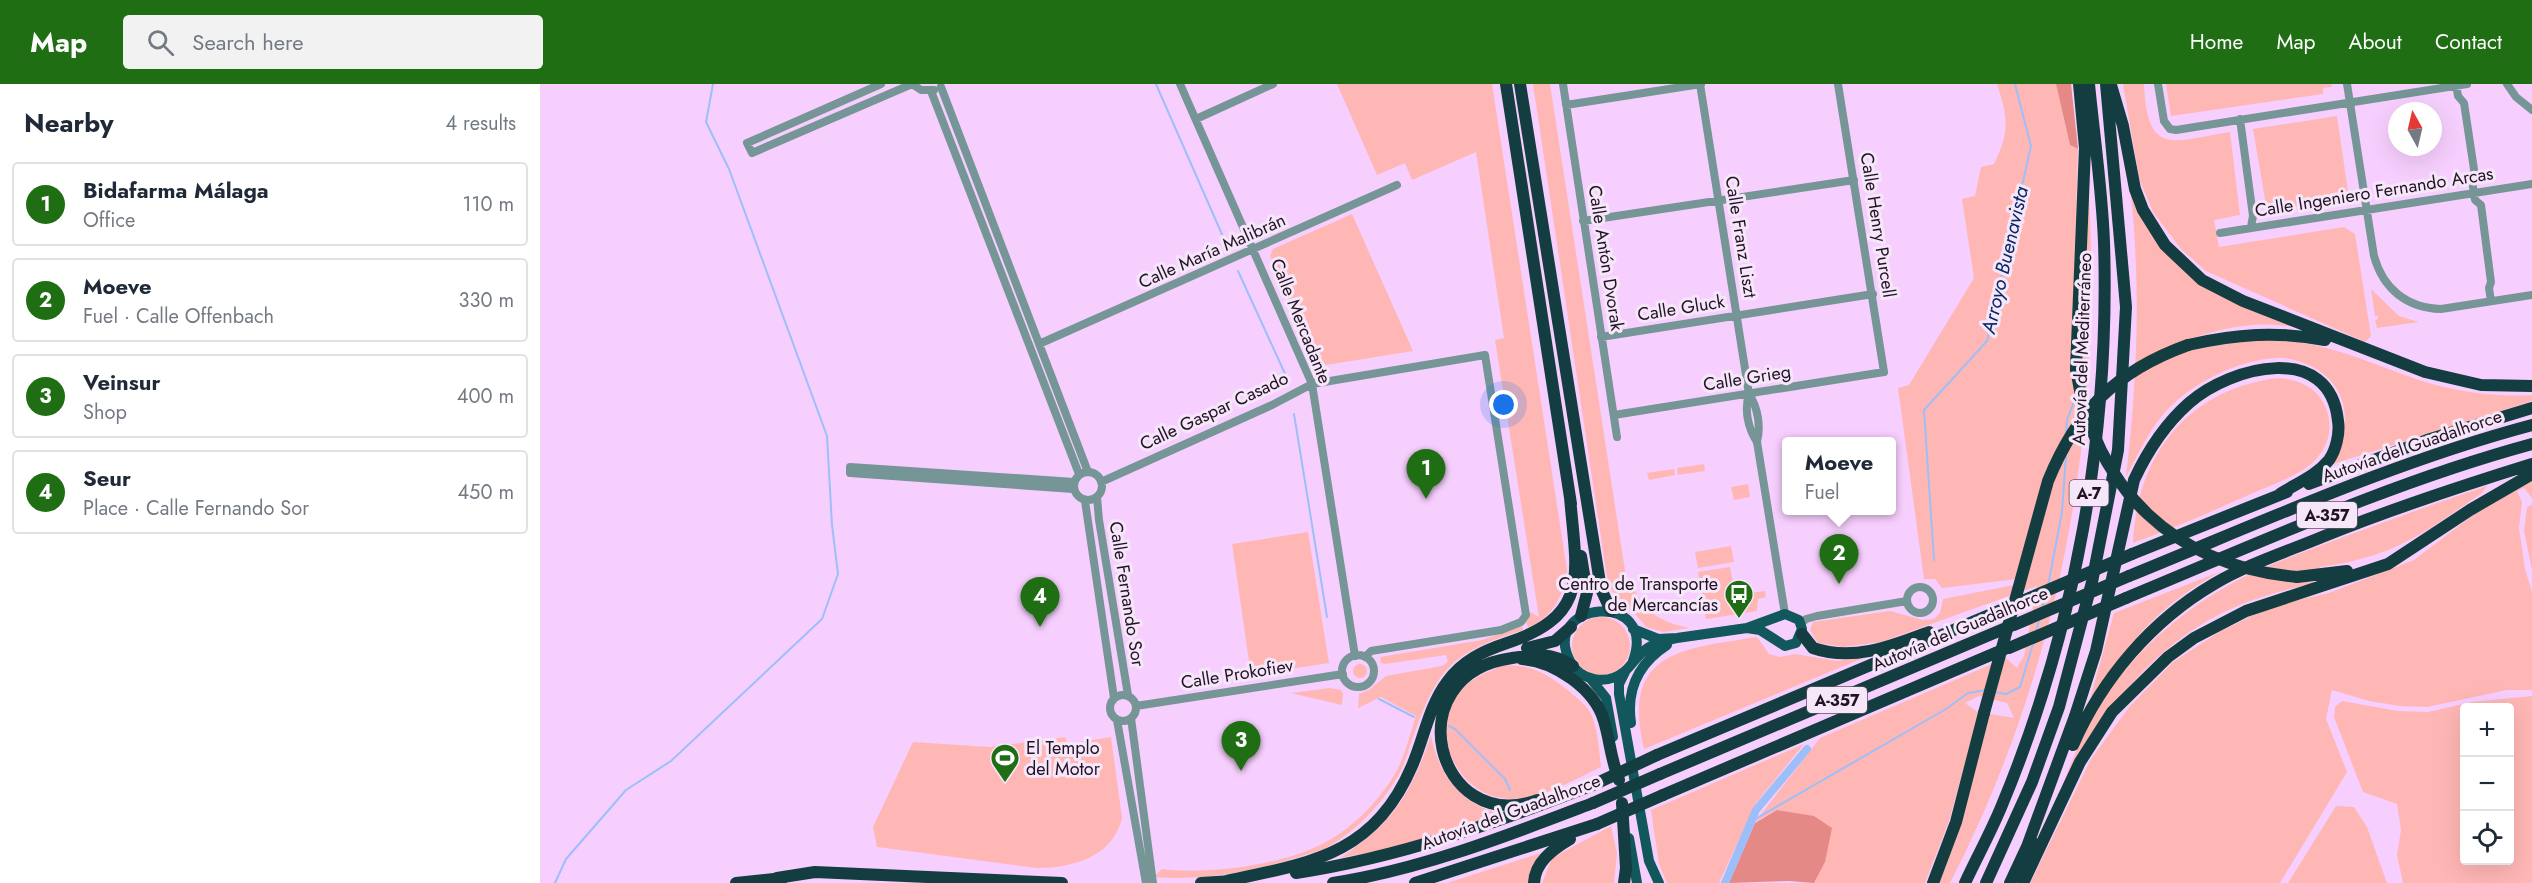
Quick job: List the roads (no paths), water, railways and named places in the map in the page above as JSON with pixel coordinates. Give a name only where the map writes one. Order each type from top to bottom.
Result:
[{"type":"highway","points":[[1500,84],[1510,108]]},
{"type":"highway","points":[[1506,84],[1587,593],[1581,616]]},
{"type":"highway","points":[[1520,84],[1601,589],[1611,611]]},
{"type":"highway","points":[[2079,84],[2085,148],[2076,369],[2083,409],[2106,462],[2127,492],[2152,520],[2191,547],[2248,570],[2297,577],[2336,574],[2402,556]]},
{"type":"highway","name":"Autovía del Mediterráneo","points":[[1965,883],[2001,806],[2058,644],[2080,546],[2096,449],[2104,349],[2104,241],[2089,84]]},
{"type":"highway","name":"Autovía del Mediterráneo","points":[[1986,883],[2032,783],[2059,707],[2092,582],[2118,450],[2126,307],[2106,84]]},
{"type":"highway","points":[[2111,84],[2123,126],[2135,189],[2153,230],[2175,257],[2202,280],[2222,292],[2364,350],[2425,372],[2481,386],[2532,386]]},
{"type":"highway","points":[[1933,883],[1956,822],[2048,481],[2062,445],[2093,404],[2129,373],[2159,355],[2188,345],[2251,333],[2289,333],[2364,350]]},
{"type":"highway","points":[[2028,844],[2096,651],[2134,480],[2146,454],[2166,425],[2191,401],[2219,384],[2246,373],[2288,367],[2307,373],[2321,383],[2332,398],[2337,411],[2339,427],[2336,444],[2330,458],[2315,474],[2280,494]]},
{"type":"highway","points":[[1573,666],[1552,655],[1542,653],[1503,659],[1471,673],[1456,687],[1445,703],[1440,723],[1439,743],[1445,762],[1456,779],[1470,792],[1488,801],[1508,805],[1533,802],[1622,775],[1657,755],[2132,554],[2280,494],[2427,440],[2532,408]]},
{"type":"highway","name":"Autovía del Guadalhorce","points":[[1333,883],[1425,862],[1489,842],[1593,803],[2350,485],[2490,436],[2532,424]]},
{"type":"highway","name":"Autovía del Guadalhorce","points":[[1415,883],[1597,824],[2333,512],[2438,474],[2532,444]]},
{"type":"highway","points":[[2010,883],[2086,716],[2101,692],[2133,651],[2184,604],[2213,584],[2245,568],[2342,529],[2532,464]]},
{"type":"highway","points":[[2023,883],[2080,762],[2112,712],[2168,657],[2194,638],[2246,610],[2369,572],[2402,556],[2469,510],[2532,474]]},
{"type":"highway","points":[[1226,881],[1300,866],[1331,855],[1374,824],[1394,800],[1407,779],[1434,704],[1458,670],[1472,657],[1530,636],[1549,625],[1561,613],[1571,597],[1576,576],[1570,497]]},
{"type":"highway","points":[[1801,629],[1813,648],[1847,654],[1886,648],[1942,628],[1977,620]]},
{"type":"highway","points":[[1458,670],[1483,657],[1555,641],[1571,627]]},
{"type":"highway","points":[[1503,659],[1541,663],[1558,670],[1587,692],[1604,721],[1611,760],[1622,775]]},
{"type":"highway","points":[[1201,883],[1327,868],[1428,845],[1482,828],[1593,782]]},
{"type":"highway","points":[[1622,802],[1626,868],[1624,883]]},
{"type":"highway","points":[[1534,883],[1534,876],[1545,856],[1597,824]]},
{"type":"highway","points":[[736,883],[815,872],[1062,883]]},
{"type":"highway","points":[[777,878],[904,883]]},
{"type":"main road","points":[[1633,661],[1637,645],[1633,629],[1624,618],[1611,611],[1596,610],[1581,616],[1571,627],[1566,647],[1573,666],[1589,678],[1606,698],[1622,775],[1622,802],[1637,883]]},
{"type":"main road","points":[[1633,629],[1658,639],[1677,638],[1747,628],[1774,620],[1785,614],[1794,616],[1801,629],[1796,643],[1785,646],[1760,630],[1747,628]]},
{"type":"main road","points":[[1772,638],[1770,628],[1774,620]]},
{"type":"main road","points":[[1659,883],[1649,861],[1619,684],[1624,672],[1650,646],[1677,638]]},
{"type":"main road","points":[[1638,796],[1630,714],[1631,690],[1647,660],[1677,638]]},
{"type":"main road","points":[[1589,678],[1608,680],[1624,672]]},
{"type":"street","points":[[881,84],[747,143],[752,153],[912,84],[921,90],[931,91],[943,86],[1088,472],[1098,476],[1101,482],[1102,490],[1097,497],[1085,501],[1079,498],[931,91]]},
{"type":"street","name":"Calle Mercadante","points":[[1180,84],[1311,384],[1354,656]]},
{"type":"street","points":[[1196,119],[1273,84]]},
{"type":"street","name":"Calle Antón Dvorak","points":[[1563,84],[1617,437]]},
{"type":"street","points":[[1566,105],[1701,84]]},
{"type":"street","name":"Calle Franz Liszt","points":[[1701,84],[1749,394],[1755,403],[1760,430],[1756,442],[1785,614]]},
{"type":"street","name":"Calle Henry Purcell","points":[[1838,84],[1884,372]]},
{"type":"street","points":[[2158,84],[2167,126],[2176,130],[2467,84]]},
{"type":"street","points":[[2347,84],[2366,210],[2378,270],[2392,290],[2411,304],[2427,308],[2491,302],[2532,295]]},
{"type":"street","points":[[2507,84],[2516,97],[2532,110]]},
{"type":"street","points":[[2457,85],[2458,96],[2464,103],[2475,176],[2472,181],[2475,200],[2481,205],[2491,282],[2488,288],[2491,302]]},
{"type":"street","points":[[2240,119],[2253,216],[2251,228]]},
{"type":"street","points":[[1583,221],[1854,180]]},
{"type":"street","name":"Calle Ingeniero Fernando Arcas","points":[[2220,233],[2532,183]]},
{"type":"street","name":"Calle María Malibrán","points":[[1039,344],[1397,185]]},
{"type":"street","name":"Calle Gluck","points":[[1601,337],[1873,294]]},
{"type":"street","name":"Calle Gaspar Casado","points":[[1101,482],[1272,405],[1311,384],[1485,355],[1526,615],[1521,622],[1501,630],[1371,651],[1365,657]]},
{"type":"street","name":"Calle Grieg","points":[[1614,415],[1884,372]]},
{"type":"street","points":[[1075,482],[850,467],[850,473],[1075,482],[1088,472]]},
{"type":"street","name":"Calle Fernando Sor","points":[[1097,497],[1098,520],[1128,695]]},
{"type":"street","name":"Calle Fernando Sor","points":[[1085,501],[1114,698]]},
{"type":"street","points":[[1801,629],[1806,619],[1817,616],[1907,601]]},
{"type":"street","points":[[1354,656],[1365,657],[1374,670],[1368,684],[1353,686],[1343,674],[1346,661],[1354,656]]},
{"type":"street","name":"Calle Prokofiev","points":[[1136,706],[1343,674]]},
{"type":"street","points":[[1146,883],[1117,720],[1109,710],[1114,698],[1128,695],[1136,706],[1131,718],[1153,883]]},
{"type":"street","points":[[1117,720],[1131,718]]},
{"type":"waterway","points":[[555,883],[566,859],[626,790],[671,761],[822,619],[838,574],[832,525],[827,436],[729,169],[706,122],[713,84]]},
{"type":"waterway","points":[[1156,84],[1228,248]]},
{"type":"waterway","name":"Arroyo Buenavista","points":[[1934,560],[1924,410],[1987,341],[2031,146],[2015,84]]},
{"type":"waterway","points":[[1238,271],[1287,378]]},
{"type":"waterway","points":[[2084,384],[2089,377]]},
{"type":"waterway","points":[[2066,434],[2067,420],[2077,394]]},
{"type":"waterway","points":[[1294,414],[1327,617]]},
{"type":"waterway","points":[[2048,586],[2062,512],[2066,455]]},
{"type":"waterway","points":[[2042,609],[2045,597]]},
{"type":"waterway","points":[[2036,632],[2039,620]]},
{"type":"waterway","points":[[1995,692],[2006,694],[2020,687],[2033,644]]},
{"type":"waterway","points":[[1750,826],[1757,818],[1946,709],[1968,693],[1986,690]]},
{"type":"waterway","points":[[1379,699],[1414,717]]},
{"type":"waterway","points":[[1449,726],[1455,729],[1505,779],[1510,790]]},
{"type":"waterway","points":[[1725,883],[1756,810],[1807,749]]},
{"type":"place","name":"Bidafarma Málaga","points":[[1426,499]]},
{"type":"place","name":"Moeve","points":[[1839,584]]},
{"type":"place","name":"Centro de Transporte de Mercancías","points":[[1739,620]]},
{"type":"place","name":"Seur","points":[[1040,627]]},
{"type":"place","name":"Veinsur","points":[[1241,771]]},
{"type":"place","name":"El Templo del Motor","points":[[1005,784]]}]
